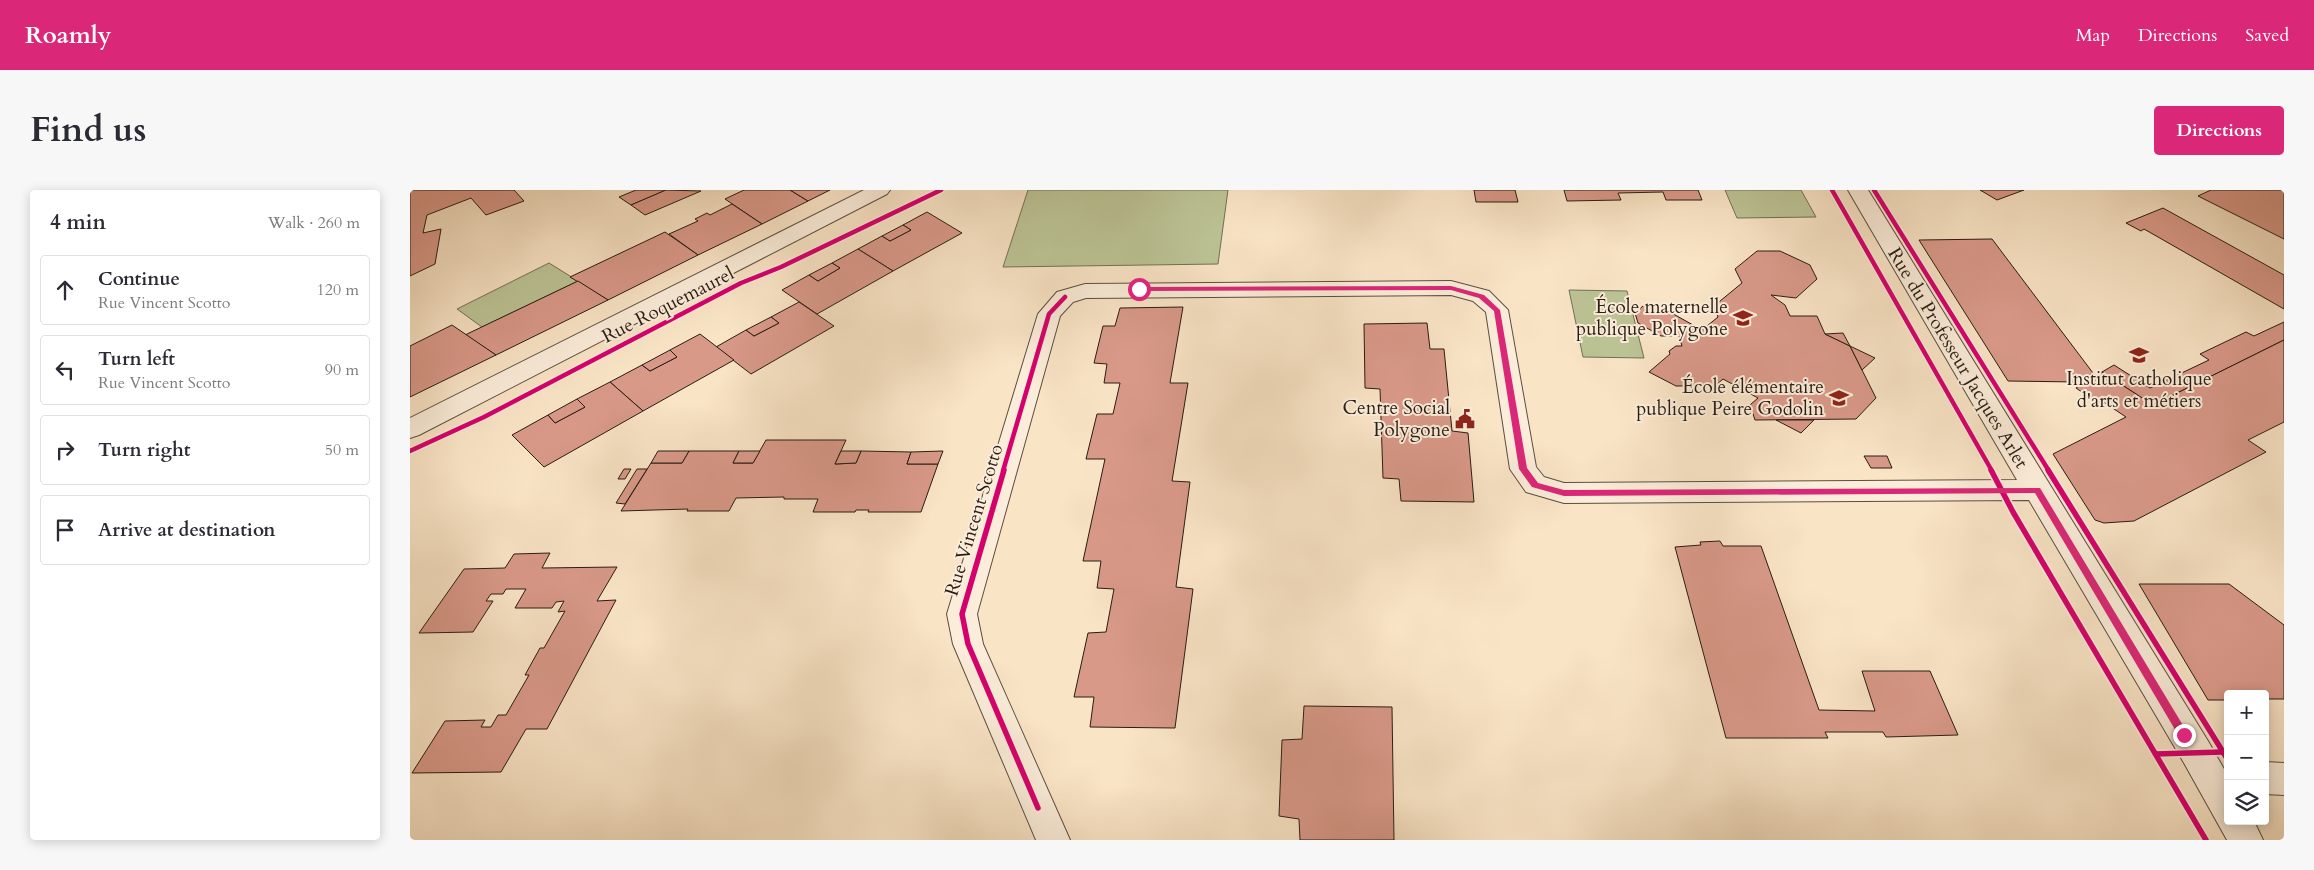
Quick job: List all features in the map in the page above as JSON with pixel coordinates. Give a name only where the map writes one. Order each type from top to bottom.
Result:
[{"type":"street","name":"Rue Roquemaurel","points":[[410,429],[880,190]]},
{"type":"street","name":"Rue du Professeur Jacques Arlet","points":[[1858,190],[2037,490],[2219,779],[2224,796]]},
{"type":"street","name":"Rue Vincent Scotto","points":[[1053,840],[968,644],[962,614],[1049,314],[1065,297],[1085,291],[1139,289],[1451,288],[1482,296],[1497,310],[1523,469],[1535,485],[1564,493],[2037,490]]},
{"type":"street","points":[[2269,778],[2284,779]]},
{"type":"street","points":[[2237,825],[2246,840]]},
{"type":"green space","points":[[1028,190],[1228,190],[1218,264],[1003,267]]},
{"type":"green space","points":[[1725,190],[1801,190],[1816,217],[1737,218]]},
{"type":"green space","points":[[549,263],[578,281],[482,327],[457,309]]},
{"type":"green space","points":[[1569,290],[1627,291],[1644,358],[1583,357]]},
{"type":"building","points":[[410,190],[514,190],[524,201],[486,215],[471,198],[427,215],[423,233],[441,229],[435,264],[410,276]]},
{"type":"building","points":[[636,190],[666,190],[631,205],[619,197]]},
{"type":"building","points":[[666,190],[701,191],[645,215],[631,205]]},
{"type":"building","points":[[744,190],[790,190],[808,201],[762,224],[725,199]]},
{"type":"building","points":[[790,190],[830,190],[808,201]]},
{"type":"building","points":[[1474,190],[1515,190],[1518,202],[1476,202]]},
{"type":"building","points":[[1564,190],[1698,190],[1702,200],[1666,200],[1663,192],[1618,193],[1621,200],[1567,201]]},
{"type":"building","points":[[1980,190],[2024,190],[1997,200]]},
{"type":"building","points":[[2211,190],[2284,190],[2284,239],[2198,196]]},
{"type":"building","points":[[732,204],[762,224],[698,255],[669,234],[698,221],[695,219],[707,213],[710,215]]},
{"type":"building","points":[[2163,208],[2284,275],[2284,309],[2144,229],[2141,231],[2126,223]]},
{"type":"building","points":[[927,212],[962,233],[893,271],[858,249],[882,236],[890,241],[911,230],[903,225]]},
{"type":"building","points":[[903,225],[911,230],[890,241],[882,236]]},
{"type":"building","points":[[665,232],[698,255],[608,300],[570,277]]},
{"type":"building","points":[[1992,239],[2093,373],[2077,382],[2008,381],[1919,240]]},
{"type":"building","points":[[858,249],[893,271],[817,314],[782,290],[809,275],[818,281],[840,268],[832,263]]},
{"type":"building","points":[[1757,251],[1780,251],[1810,265],[1817,279],[1796,298],[1771,295],[1785,305],[1790,316],[1817,316],[1825,334],[1850,346],[1876,398],[1856,419],[1755,420],[1750,405],[1758,398],[1723,379],[1715,386],[1676,386],[1649,372],[1670,354],[1669,351],[1676,346],[1682,346],[1679,336],[1661,336],[1638,323],[1635,313],[1643,306],[1659,306],[1702,330],[1718,317],[1714,306],[1742,283],[1735,269]]},
{"type":"building","points":[[832,263],[840,268],[818,281],[809,275]]},
{"type":"building","points":[[578,281],[608,300],[496,355],[465,335]]},
{"type":"building","points":[[799,302],[834,326],[751,374],[716,347],[746,330],[754,336],[779,323],[771,317]]},
{"type":"building","points":[[1183,307],[1170,383],[1188,383],[1172,481],[1190,482],[1176,587],[1193,589],[1175,728],[1090,727],[1094,697],[1074,697],[1088,633],[1106,632],[1114,589],[1097,588],[1101,561],[1083,561],[1105,459],[1086,459],[1097,414],[1113,414],[1120,383],[1104,383],[1107,364],[1094,363],[1103,326],[1115,326],[1120,308]]},
{"type":"building","points":[[771,317],[779,323],[754,336],[746,330]]},
{"type":"building","points":[[2284,322],[2284,340],[2153,405],[2102,372],[2114,365],[2150,388],[2209,360],[2200,354],[2246,332],[2254,336]]},
{"type":"building","points":[[1427,323],[1430,349],[1444,349],[1452,431],[1468,433],[1474,502],[1401,501],[1399,479],[1383,478],[1380,389],[1365,388],[1364,324]]},
{"type":"building","points":[[452,325],[496,355],[410,397],[410,346]]},
{"type":"building","points":[[1843,333],[1850,346],[1825,334]]},
{"type":"building","points":[[700,334],[734,360],[643,411],[610,382],[642,365],[650,371],[677,357],[670,350]]},
{"type":"building","points":[[2284,340],[2284,422],[2248,440],[2266,452],[2134,521],[2104,523],[2095,520],[2053,454],[2126,417],[2102,401],[2098,403],[2076,388],[2102,372],[2153,405]]},
{"type":"building","points":[[1850,346],[1875,358],[1862,370]]},
{"type":"building","points":[[670,350],[677,357],[650,371],[642,365]]},
{"type":"building","points":[[610,382],[643,411],[544,467],[512,435],[548,415],[555,423],[585,407],[577,399]]},
{"type":"building","points":[[577,399],[585,407],[555,423],[548,415]]},
{"type":"building","points":[[1776,420],[1814,420],[1801,433]]},
{"type":"building","points":[[766,440],[846,440],[835,464],[856,463],[861,451],[911,452],[907,464],[938,464],[921,512],[868,512],[869,510],[856,510],[855,512],[813,512],[818,499],[784,499],[784,497],[736,498],[729,511],[687,511],[688,509],[621,511],[651,463],[682,463],[689,451],[739,451],[733,463],[753,463]]},
{"type":"building","points":[[658,451],[689,451],[682,463],[651,463]]},
{"type":"building","points":[[739,451],[760,451],[753,463],[733,463]]},
{"type":"building","points":[[841,451],[861,451],[856,463],[835,464]]},
{"type":"building","points":[[943,451],[938,464],[907,464],[911,452]]},
{"type":"building","points":[[1864,456],[1887,456],[1892,468],[1871,468]]},
{"type":"building","points":[[624,469],[631,469],[625,479],[618,479]]},
{"type":"building","points":[[637,469],[647,469],[625,504],[616,503]]},
{"type":"building","points":[[1720,541],[1723,546],[1761,546],[1819,710],[1875,711],[1862,671],[1930,671],[1958,735],[1886,737],[1883,732],[1825,732],[1828,738],[1726,738],[1675,547],[1701,545],[1700,542]]},
{"type":"building","points":[[550,553],[542,568],[617,567],[597,601],[616,600],[547,729],[526,729],[501,772],[412,773],[445,721],[485,720],[481,727],[491,727],[498,715],[506,715],[529,675],[525,675],[540,648],[544,648],[565,611],[558,612],[564,601],[556,602],[552,608],[515,608],[526,589],[506,589],[503,594],[491,594],[486,601],[493,601],[473,632],[419,633],[464,569],[505,568],[514,554]]},
{"type":"building","points":[[2139,584],[2229,584],[2284,625],[2284,699],[2269,699],[2269,690],[2224,690],[2224,700],[2208,700]]},
{"type":"building","points":[[1304,706],[1392,707],[1394,840],[1300,840],[1299,819],[1279,816],[1282,740],[1302,739]]},
{"type":"cycle path","points":[[410,451],[484,417],[741,283],[781,267],[941,190]]},
{"type":"cycle path","points":[[1832,190],[1858,233],[2013,512],[2206,840]]},
{"type":"cycle path","points":[[1874,190],[2224,754]]},
{"type":"cycle path","points":[[1038,808],[968,644],[962,614],[1049,314],[1065,297]]},
{"type":"cycle path","points":[[2156,754],[2222,752]]},
{"type":"place","name":"École maternelle publique Polygone","points":[[1743,318]]},
{"type":"place","name":"Institut catholique d'arts et métiers","points":[[2139,355]]},
{"type":"place","name":"École élémentaire publique Peire Godolin","points":[[1839,398]]},
{"type":"place","name":"Centre Social Polygone","points":[[1465,419]]},
{"type":"route","points":[[1139,289],[1451,288],[1482,296],[1497,310],[1523,469],[1535,485],[1564,493],[2037,490],[2184,735]]}]
